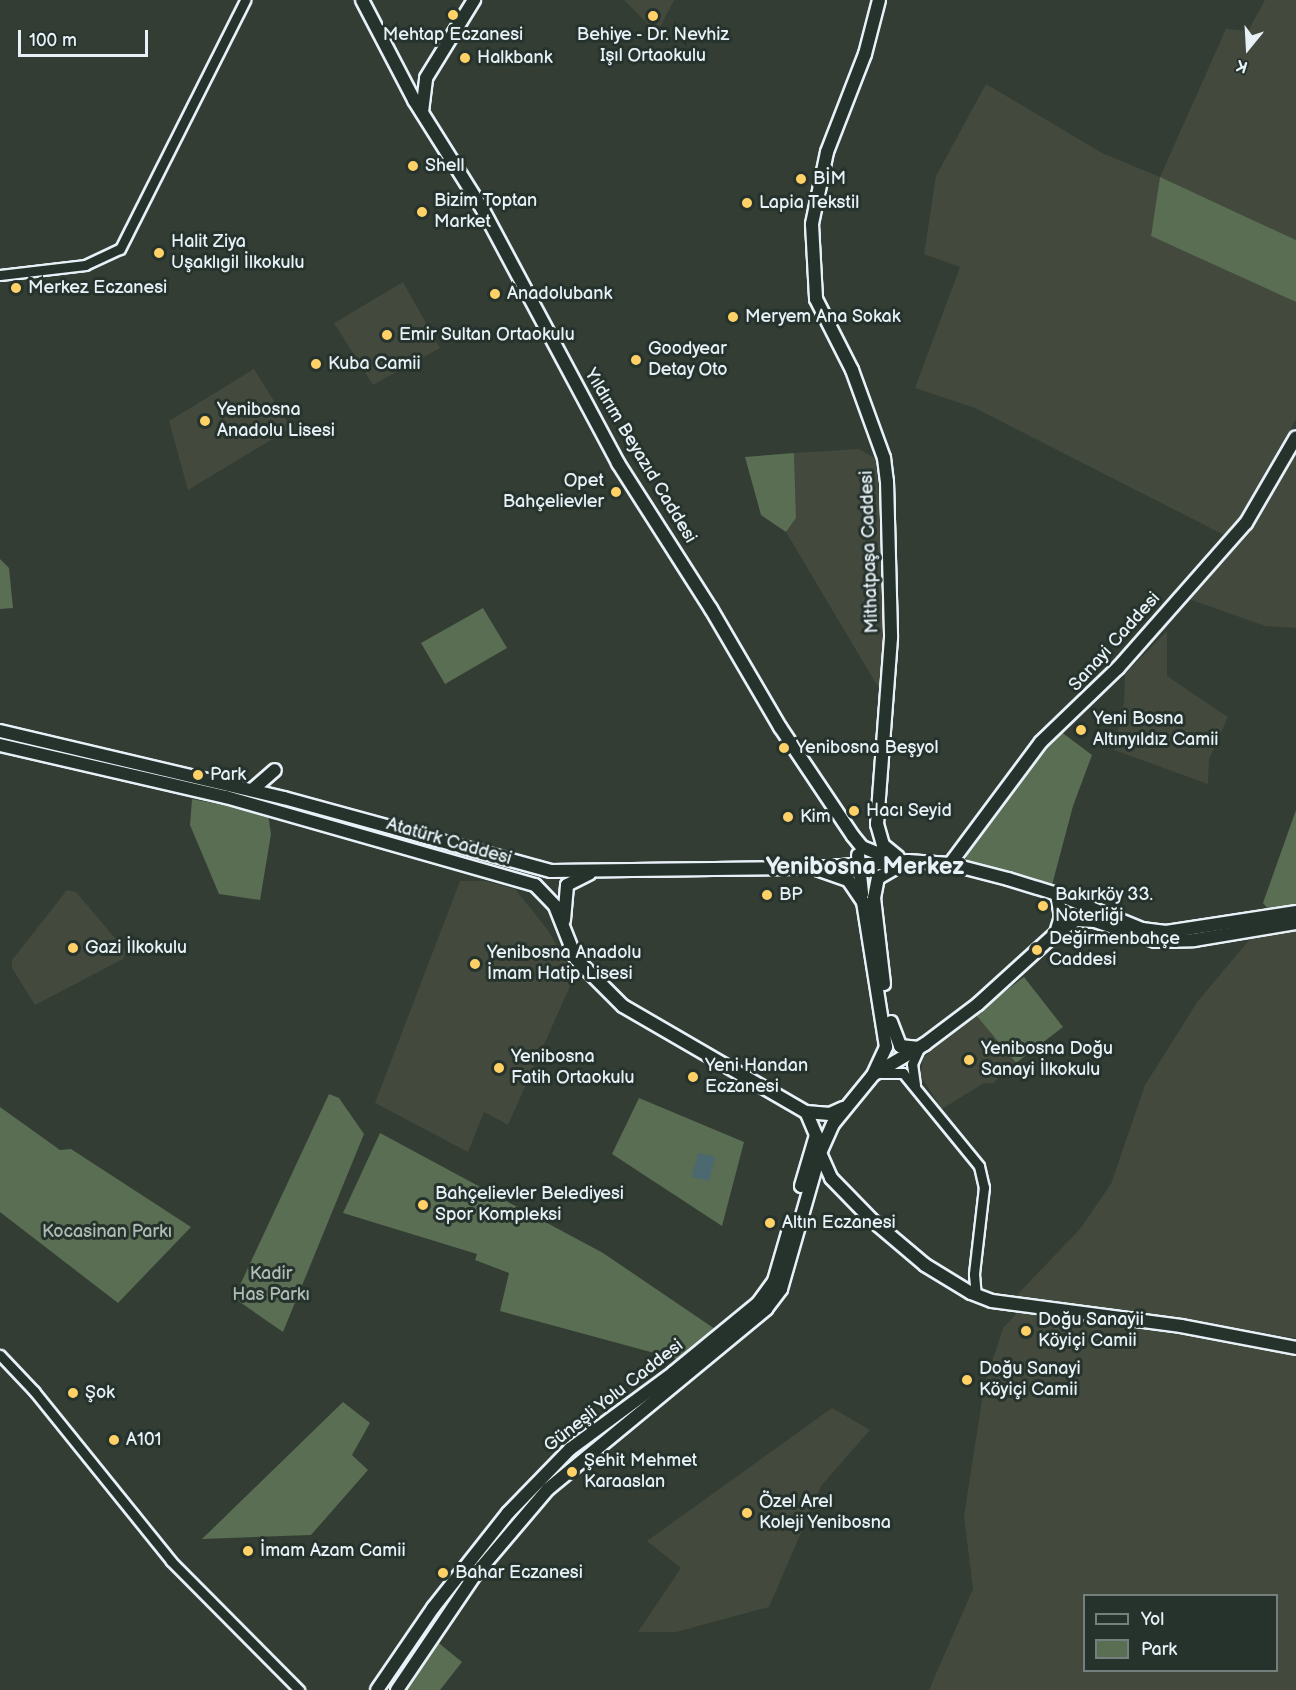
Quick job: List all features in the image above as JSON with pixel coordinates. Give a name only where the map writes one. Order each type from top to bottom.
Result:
[{"type":"main road","name":"Yıldırım Beyazıd Caddesi","points":[[362,0],[406,86],[483,210],[618,463],[711,609],[784,734],[853,836],[877,855],[908,861]]},
{"type":"main road","points":[[422,112],[426,78],[474,0]]},
{"type":"main road","name":"Mithatpaşa Caddesi","points":[[879,0],[865,54],[827,152],[812,224],[816,299],[852,370],[884,458],[891,544],[891,638],[878,837],[890,852],[908,861]]},
{"type":"main road","points":[[406,86],[426,78]]},
{"type":"main road","name":"Sanayi Caddesi","points":[[950,864],[1041,742],[1118,668],[1240,531],[1296,437]]},
{"type":"main road","points":[[0,731],[252,790],[522,866],[596,872],[815,868],[853,863],[908,861],[950,864],[1057,894],[1142,929],[1166,932],[1296,912]]},
{"type":"main road","name":"Atatürk Caddesi","points":[[0,745],[217,795],[535,885],[548,896],[564,924],[576,959],[623,1006],[806,1112]]},
{"type":"main road","points":[[252,790],[275,770]]},
{"type":"main road","points":[[853,836],[853,863],[863,902],[886,1037],[883,1060],[873,1075]]},
{"type":"main road","points":[[908,861],[878,878],[874,911],[895,1036],[900,1046],[919,1047]]},
{"type":"main road","points":[[815,868],[848,880],[855,885],[863,902]]},
{"type":"main road","points":[[564,924],[567,885],[596,872]]},
{"type":"main road","points":[[1056,933],[1061,917],[1057,894]]},
{"type":"main road","points":[[873,1075],[919,1047],[978,1004],[1068,923],[1085,918],[1155,941],[1194,940],[1296,923]]},
{"type":"main road","name":"Güneşli Yolu Caddesi","points":[[397,1690],[475,1575],[548,1489],[766,1309],[781,1289],[820,1153],[843,1108],[873,1075]]},
{"type":"main road","points":[[806,1112],[830,1114],[843,1108]]},
{"type":"main road","name":"Güneşli Yolu Caddesi","points":[[377,1690],[433,1608],[508,1513],[570,1449],[673,1373],[758,1303],[774,1281],[816,1135],[806,1112]]},
{"type":"main road","points":[[820,1153],[831,1178],[873,1221],[925,1265],[976,1295],[992,1300],[1181,1326],[1296,1348]]},
{"type":"street","points":[[0,275],[85,265],[120,249],[245,0]]},
{"type":"street","points":[[916,1088],[912,1064],[919,1047]]},
{"type":"street","points":[[873,1075],[894,1070],[916,1088],[971,1153],[982,1175],[984,1205],[974,1274],[976,1295]]},
{"type":"street","points":[[0,1355],[34,1391],[171,1561],[299,1690]]},
{"type":"shaded area","name":"Behiye - Dr. Nevhiz Işıl Ortaokulu","points":[[624,0],[674,0],[657,33]]},
{"type":"shaded area","points":[[1265,0],[1296,0],[1296,240],[1161,178],[1151,235],[1296,302],[1296,419],[1228,537],[975,408],[915,388],[960,267],[924,254],[936,176],[986,84],[1102,153],[1160,177],[1226,29],[1248,31]]},
{"type":"shaded area","name":"Emir Sultan Ortaokulu","points":[[403,282],[440,348],[373,385],[334,323]]},
{"type":"shaded area","points":[[254,369],[291,428],[188,490],[169,421]]},
{"type":"shaded area","points":[[859,449],[876,459],[883,550],[884,697],[786,532],[796,518],[794,453]]},
{"type":"shaded area","points":[[1296,452],[1296,628],[1265,626],[1186,598]]},
{"type":"shaded area","points":[[1167,631],[1167,676],[1228,717],[1209,759],[1208,784],[1114,750],[1124,702],[1125,674]]},
{"type":"shaded area","points":[[460,881],[485,881],[515,889],[547,929],[575,975],[508,1125],[484,1112],[468,1152],[375,1103]]},
{"type":"shaded area","name":"Gazi İlkokulu","points":[[67,890],[76,892],[126,951],[123,959],[35,1005],[12,968],[12,960]]},
{"type":"shaded area","points":[[1296,929],[1296,1338],[1015,1297],[1080,1229],[1111,1184],[1145,1085],[1198,1001],[1250,939]]},
{"type":"shaded area","name":"Yenibosna Doğu Sanayi İlkokulu","points":[[975,1014],[1016,1063],[993,1083],[984,1083],[942,1109],[920,1075],[924,1057]]},
{"type":"shaded area","points":[[1031,1309],[1296,1355],[1296,1690],[929,1690],[973,1589],[964,1516],[984,1387],[1003,1328],[1017,1313]]},
{"type":"shaded area","name":"Özel Arel Koleji Yenibosna","points":[[832,1408],[870,1430],[821,1486],[769,1607],[676,1632],[638,1632],[681,1568],[647,1541]]},
{"type":"green space","points":[[1160,177],[1296,240],[1296,302],[1151,236]]},
{"type":"green space","points":[[794,453],[796,518],[786,532],[761,515],[745,457]]},
{"type":"green space","points":[[0,559],[9,568],[13,608],[0,609]]},
{"type":"green space","points":[[483,608],[507,648],[445,684],[421,643]]},
{"type":"green space","points":[[1060,731],[1092,755],[1073,806],[1052,885],[967,860],[964,851],[1039,753]]},
{"type":"green space","points":[[192,799],[268,814],[271,834],[260,900],[219,894],[190,825]]},
{"type":"green space","points":[[1296,810],[1296,906],[1268,909],[1263,903]]},
{"type":"green space","points":[[1024,977],[1063,1027],[1016,1063],[975,1014]]},
{"type":"green space","name":"Kadir Has Parkı","points":[[329,1094],[339,1098],[364,1134],[283,1332],[234,1298]]},
{"type":"green space","points":[[639,1098],[744,1142],[722,1226],[612,1154]]},
{"type":"green space","name":"Kocasinan Parkı","points":[[0,1107],[60,1150],[71,1149],[191,1227],[118,1303],[0,1212]]},
{"type":"green space","points":[[380,1133],[603,1253],[715,1329],[680,1360],[500,1311],[509,1273],[475,1260],[477,1254],[343,1213]]},
{"type":"green space","points":[[343,1402],[370,1423],[352,1455],[368,1470],[311,1535],[202,1539]]},
{"type":"green space","points":[[435,1640],[462,1662],[440,1690],[402,1690]]},
{"type":"water","points":[[698,1153],[715,1157],[709,1181],[692,1177]]},
{"type":"place","name":"Mehtap Eczanesi","points":[[453,15]]},
{"type":"place","name":"Behiye - Dr. Nevhiz Işıl Ortaokulu","points":[[653,16]]},
{"type":"place","name":"Halkbank","points":[[465,58]]},
{"type":"place","name":"Shell","points":[[413,166]]},
{"type":"place","name":"BİM","points":[[801,179]]},
{"type":"place","name":"Lapia Tekstil","points":[[747,203]]},
{"type":"place","name":"Bizim Toptan Market","points":[[422,212]]},
{"type":"place","name":"Halit Ziya Uşaklıgil İlkokulu","points":[[159,253]]},
{"type":"place","name":"Merkez Eczanesi","points":[[16,288]]},
{"type":"place","name":"Anadolubank","points":[[495,294]]},
{"type":"place","name":"Meryem Ana Sokak","points":[[733,317]]},
{"type":"place","name":"Emir Sultan Ortaokulu","points":[[387,335]]},
{"type":"place","name":"Goodyear Detay Oto","points":[[636,360]]},
{"type":"place","name":"Kuba Camii","points":[[316,364]]},
{"type":"place","name":"Yenibosna Anadolu Lisesi","points":[[205,421]]},
{"type":"place","name":"Opet Bahçelievler","points":[[616,492]]},
{"type":"place","name":"Yeni Bosna Altınyıldız Camii","points":[[1081,730]]},
{"type":"place","name":"Yenibosna Beşyol","points":[[784,748]]},
{"type":"place","name":"Park","points":[[198,775]]},
{"type":"place","name":"Hacı Seyid","points":[[854,811]]},
{"type":"place","name":"Kim","points":[[788,817]]},
{"type":"place","name":"BP","points":[[767,895]]},
{"type":"place","name":"Bakırköy 33. Noterliği","points":[[1043,906]]},
{"type":"place","name":"Gazi İlkokulu","points":[[73,948]]},
{"type":"place","name":"Değirmenbahçe Caddesi","points":[[1037,950]]},
{"type":"place","name":"Yenibosna Anadolu İmam Hatip Lisesi","points":[[475,964]]},
{"type":"place","name":"Yenibosna Doğu Sanayi İlkokulu","points":[[969,1060]]},
{"type":"place","name":"Yenibosna Fatih Ortaokulu","points":[[499,1068]]},
{"type":"place","name":"Yeni Handan Eczanesi","points":[[693,1077]]},
{"type":"place","name":"Bahçelievler Belediyesi Spor Kompleksi","points":[[423,1205]]},
{"type":"place","name":"Altın Eczanesi","points":[[770,1223]]},
{"type":"place","name":"Doğu Sanayii Köyiçi Camii","points":[[1026,1331]]},
{"type":"place","name":"Doğu Sanayi Köyiçi Camii","points":[[967,1380]]},
{"type":"place","name":"Şok","points":[[73,1393]]},
{"type":"place","name":"A101","points":[[114,1440]]},
{"type":"place","name":"Şehit Mehmet Karaaslan","points":[[572,1472]]},
{"type":"place","name":"Özel Arel Koleji Yenibosna","points":[[747,1513]]},
{"type":"place","name":"İmam Azam Camii","points":[[248,1551]]},
{"type":"place","name":"Bahar Eczanesi","points":[[443,1573]]},
{"type":"district","name":"Yenibosna Merkez","points":[[865,867]]}]
